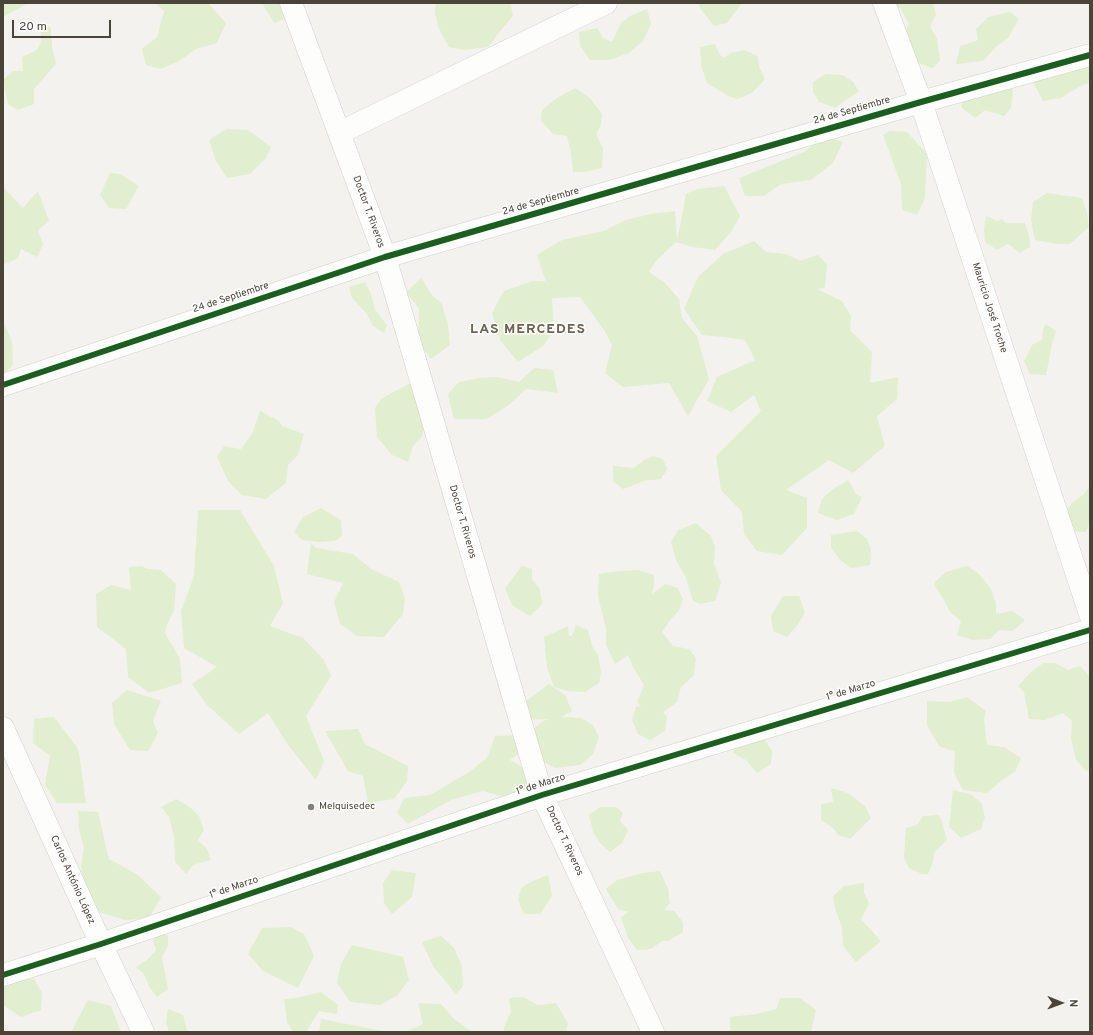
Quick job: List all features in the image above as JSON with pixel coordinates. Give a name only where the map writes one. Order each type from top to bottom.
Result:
[{"type":"street","name":"Doctor T. Riveros","points":[[291,3],[385,257],[542,795],[653,1032]]},
{"type":"street","points":[[339,133],[606,3]]},
{"type":"street","name":"Mauricio José Troche","points":[[884,3],[921,102],[1090,614]]},
{"type":"street","name":"24 de Septiembre","points":[[3,385],[385,257],[921,102],[1090,55]]},
{"type":"street","name":"1° de Marzo","points":[[3,975],[101,944],[542,795],[1090,630]]},
{"type":"street","name":"Carlos António López","points":[[3,728],[101,944],[144,1032]]},
{"type":"green space","points":[[3,3],[28,3],[3,17]]},
{"type":"green space","points":[[208,3],[226,23],[217,43],[196,49],[179,61],[161,69],[146,65],[142,49],[157,37],[164,11],[156,4]]},
{"type":"green space","points":[[262,3],[286,3],[293,16],[274,23]]},
{"type":"green space","points":[[436,3],[510,3],[513,16],[488,47],[464,50],[449,47],[438,27],[435,12]]},
{"type":"green space","points":[[698,3],[742,3],[727,23],[714,26],[700,8]]},
{"type":"green space","points":[[884,3],[933,3],[936,15],[930,26],[937,39],[940,61],[933,68],[911,61],[902,40],[909,23],[900,8],[884,5]]},
{"type":"green space","points":[[647,9],[651,24],[643,41],[629,53],[609,60],[590,60],[580,46],[579,32],[597,28],[603,38],[612,42],[621,23],[630,16]]},
{"type":"green space","points":[[1010,12],[1019,19],[1008,38],[997,46],[983,61],[956,64],[960,46],[978,40],[976,29],[988,17]]},
{"type":"green space","points":[[40,22],[51,28],[52,47],[56,64],[34,89],[34,104],[18,110],[8,104],[3,80],[13,71],[23,71],[22,57],[37,50],[41,42]]},
{"type":"green space","points":[[715,44],[720,55],[724,58],[731,53],[744,50],[758,56],[759,67],[765,79],[752,93],[737,99],[726,95],[707,83],[701,65],[700,47]]},
{"type":"green space","points":[[1090,47],[1090,82],[1061,98],[1043,101],[1032,80]]},
{"type":"green space","points":[[826,74],[843,75],[853,82],[859,91],[835,108],[819,102],[813,92],[813,82]]},
{"type":"green space","points":[[1002,80],[1013,90],[1011,108],[1004,116],[985,110],[975,118],[961,107],[966,90]]},
{"type":"green space","points":[[575,88],[590,98],[602,114],[601,125],[596,134],[603,148],[602,168],[586,172],[573,172],[567,136],[553,134],[541,121],[542,110],[557,98]]},
{"type":"green space","points":[[227,129],[248,130],[271,147],[266,158],[250,174],[227,178],[216,161],[209,140]]},
{"type":"green space","points":[[890,131],[907,132],[927,154],[925,198],[917,215],[902,210],[901,184],[883,135]]},
{"type":"green space","points":[[824,136],[843,142],[833,163],[811,180],[781,184],[764,196],[745,196],[739,178],[804,152]]},
{"type":"green space","points":[[3,167],[4,188],[23,208],[38,191],[49,221],[38,230],[43,244],[37,257],[21,249],[18,258],[3,265]]},
{"type":"green space","points":[[110,173],[120,174],[139,186],[126,209],[109,208],[100,195]]},
{"type":"green space","points":[[724,186],[740,216],[731,232],[715,250],[693,247],[676,242],[656,261],[649,272],[665,283],[679,299],[682,318],[697,336],[709,379],[688,416],[669,383],[623,387],[605,373],[612,345],[604,330],[580,297],[552,298],[554,331],[543,346],[518,362],[500,340],[492,313],[504,291],[532,281],[545,281],[548,288],[537,255],[562,240],[604,231],[626,220],[651,214],[675,211],[677,240],[686,194],[697,189]]},
{"type":"green space","points":[[1047,193],[1082,198],[1087,213],[1089,227],[1070,244],[1058,244],[1035,240],[1031,220],[1033,202]]},
{"type":"green space","points":[[986,216],[998,221],[1002,219],[1006,223],[1025,223],[1029,236],[1030,247],[1020,253],[1008,244],[997,250],[985,242],[984,229]]},
{"type":"green space","points":[[754,241],[766,252],[786,254],[800,261],[818,255],[827,264],[825,288],[817,289],[842,301],[851,316],[850,330],[872,352],[870,383],[898,377],[897,399],[877,416],[885,446],[853,473],[829,460],[786,490],[807,498],[807,528],[782,555],[757,551],[744,534],[742,512],[721,490],[716,456],[761,411],[754,395],[731,412],[707,401],[717,377],[755,360],[745,340],[702,335],[684,309],[698,277],[723,254]]},
{"type":"green space","points":[[421,278],[432,295],[442,304],[448,325],[450,345],[431,359],[418,342],[419,309],[406,292]]},
{"type":"green space","points":[[365,282],[371,294],[375,310],[387,325],[384,333],[373,326],[367,314],[352,298],[349,287]]},
{"type":"green space","points":[[3,321],[12,342],[13,364],[3,376]]},
{"type":"green space","points":[[1046,324],[1056,331],[1046,375],[1030,374],[1024,361],[1032,345],[1042,340],[1043,329]]},
{"type":"green space","points":[[534,368],[553,370],[558,393],[526,389],[509,405],[486,419],[454,419],[448,394],[459,382],[479,378],[497,377],[519,382]]},
{"type":"green space","points":[[410,383],[428,401],[428,413],[422,437],[413,446],[408,462],[392,455],[377,437],[375,408],[381,399]]},
{"type":"green space","points":[[260,411],[279,421],[282,426],[304,434],[298,455],[288,465],[286,483],[266,499],[242,495],[228,481],[217,457],[224,446],[241,449],[253,432]]},
{"type":"green space","points":[[654,456],[663,459],[667,469],[661,479],[647,480],[623,489],[613,481],[613,466],[634,468],[644,460]]},
{"type":"green space","points":[[848,480],[856,494],[862,497],[854,514],[837,520],[818,513],[822,499],[833,489]]},
{"type":"green space","points":[[1090,486],[1090,521],[1086,532],[1069,531],[1063,515],[1072,503],[1084,494]]},
{"type":"green space","points":[[321,508],[341,520],[342,536],[335,541],[319,542],[302,540],[294,532],[303,517]]},
{"type":"green space","points":[[198,510],[240,510],[274,566],[283,603],[270,626],[303,638],[324,660],[331,676],[306,716],[324,761],[316,780],[288,745],[268,713],[239,734],[207,705],[192,684],[217,667],[184,648],[181,611],[194,576]]},
{"type":"green space","points":[[696,523],[711,536],[715,547],[714,564],[721,582],[715,601],[700,604],[693,601],[686,578],[676,560],[671,542],[678,530]]},
{"type":"green space","points":[[857,531],[867,539],[871,549],[870,565],[851,568],[840,560],[831,548],[831,535]]},
{"type":"green space","points":[[311,543],[316,548],[353,554],[371,569],[399,582],[405,599],[403,614],[384,637],[357,636],[340,624],[334,602],[343,583],[307,574]]},
{"type":"green space","points":[[142,566],[147,569],[161,570],[176,584],[174,610],[165,633],[180,659],[182,683],[149,693],[128,677],[126,649],[97,627],[96,594],[111,585],[131,590],[129,567]]},
{"type":"green space","points":[[522,566],[532,569],[532,579],[540,589],[542,604],[530,616],[512,605],[505,588]]},
{"type":"green space","points":[[967,566],[978,573],[991,589],[996,604],[996,614],[1012,611],[1025,620],[1013,631],[999,630],[990,639],[973,640],[957,635],[961,621],[950,612],[935,586],[935,582],[946,572]]},
{"type":"green space","points":[[638,570],[654,575],[654,587],[651,595],[665,584],[678,588],[683,599],[679,611],[662,632],[673,646],[689,649],[696,658],[694,675],[681,687],[677,702],[663,712],[667,716],[665,731],[650,740],[638,734],[632,720],[636,707],[641,706],[637,702],[644,685],[633,667],[628,655],[615,664],[606,645],[606,629],[598,596],[599,574]]},
{"type":"green space","points":[[783,596],[799,596],[805,613],[797,626],[787,637],[773,631],[771,616]]},
{"type":"green space","points":[[576,625],[588,630],[592,646],[598,655],[601,672],[599,683],[585,692],[568,691],[554,687],[547,667],[544,637],[568,626],[569,636],[572,636]]},
{"type":"green space","points":[[1043,663],[1055,663],[1068,670],[1080,666],[1090,677],[1090,770],[1086,771],[1076,760],[1071,739],[1072,721],[1063,713],[1045,720],[1029,719],[1024,692],[1018,686],[1030,673]]},
{"type":"green space","points":[[549,684],[565,695],[572,711],[561,717],[581,718],[593,725],[599,737],[593,754],[580,765],[555,768],[531,755],[526,736],[543,721],[549,719],[523,720],[518,707]]},
{"type":"green space","points":[[127,690],[161,701],[153,721],[158,733],[148,751],[130,750],[114,724],[112,703]]},
{"type":"green space","points":[[967,697],[986,711],[984,719],[987,745],[1004,747],[1021,758],[1015,772],[1002,780],[987,793],[963,790],[954,773],[955,752],[939,746],[927,725],[927,701],[949,702]]},
{"type":"green space","points":[[54,717],[76,746],[79,753],[86,803],[57,803],[45,785],[50,756],[33,743],[34,719]]},
{"type":"green space","points":[[358,729],[365,744],[408,766],[407,781],[394,799],[368,803],[363,776],[348,771],[325,731]]},
{"type":"green space","points":[[521,735],[521,752],[510,760],[526,769],[530,789],[502,796],[483,791],[451,800],[408,824],[397,813],[404,798],[430,795],[469,772],[487,758],[495,736]]},
{"type":"green space","points":[[737,738],[764,739],[772,751],[771,764],[757,773],[746,760],[733,753]]},
{"type":"green space","points":[[831,788],[848,793],[865,806],[871,818],[850,839],[838,835],[833,828],[821,820],[821,804],[833,802]]},
{"type":"green space","points":[[953,790],[972,795],[982,804],[985,818],[981,829],[961,838],[949,827]]},
{"type":"green space","points":[[176,799],[191,808],[199,816],[204,830],[198,840],[207,849],[211,860],[193,865],[186,874],[175,862],[174,837],[169,817],[161,807]]},
{"type":"green space","points":[[600,807],[616,807],[623,813],[620,821],[628,830],[622,843],[610,852],[601,844],[593,832],[589,815]]},
{"type":"green space","points":[[78,811],[98,812],[109,859],[138,875],[161,897],[149,918],[125,920],[86,908],[81,866],[84,848],[79,829]]},
{"type":"green space","points":[[938,815],[941,819],[947,840],[934,853],[933,862],[928,874],[922,874],[909,868],[904,858],[906,828],[917,825],[923,816]]},
{"type":"green space","points":[[392,870],[416,873],[412,897],[392,914],[384,903],[383,883]]},
{"type":"green space","points":[[660,871],[668,889],[670,903],[664,910],[674,911],[683,922],[683,932],[668,941],[662,941],[651,949],[637,950],[628,938],[621,917],[629,912],[618,909],[606,889],[617,880],[643,873]]},
{"type":"green space","points":[[548,875],[552,896],[540,914],[524,914],[518,900],[521,888]]},
{"type":"green space","points":[[864,883],[864,893],[869,903],[861,919],[881,941],[856,962],[843,946],[842,927],[835,909],[833,896],[844,886]]},
{"type":"green space","points":[[290,927],[304,934],[314,956],[298,988],[263,971],[248,954],[262,928]]},
{"type":"green space","points":[[156,934],[168,935],[168,946],[162,957],[168,989],[157,997],[150,988],[143,973],[136,967],[147,960],[156,950],[153,941]]},
{"type":"green space","points":[[441,936],[454,948],[462,966],[463,986],[456,994],[433,966],[422,942]]},
{"type":"green space","points":[[352,945],[403,957],[409,980],[397,996],[380,1005],[350,1002],[337,983],[341,964]]},
{"type":"green space","points":[[3,970],[25,979],[34,979],[42,993],[41,1010],[21,1017],[3,1005]]},
{"type":"green space","points":[[321,992],[338,1005],[337,1014],[319,1011],[306,1032],[293,1032],[287,1022],[284,999],[296,998]]},
{"type":"green space","points":[[523,997],[538,1005],[556,1003],[568,1023],[566,1032],[504,1032],[504,1027],[511,1012],[509,998]]},
{"type":"green space","points":[[780,998],[800,998],[816,1010],[811,1032],[730,1032],[730,1017],[757,1014],[776,1009]]},
{"type":"green space","points":[[88,1000],[111,1006],[121,1032],[71,1032]]},
{"type":"green space","points":[[418,1003],[441,1004],[454,1019],[472,1032],[405,1032],[423,1024]]},
{"type":"green space","points":[[168,1009],[183,1015],[187,1030],[189,1032],[169,1032],[166,1022]]},
{"type":"green space","points":[[321,1019],[383,1031],[405,1032],[319,1032]]},
{"type":"cycle path","points":[[3,385],[385,257],[921,102],[1090,55]]},
{"type":"cycle path","points":[[3,975],[101,944],[542,795],[1090,630]]},
{"type":"place","name":"Melquisedec","points":[[311,807]]},
{"type":"district","name":"LAS MERCEDES","points":[[528,330]]}]
